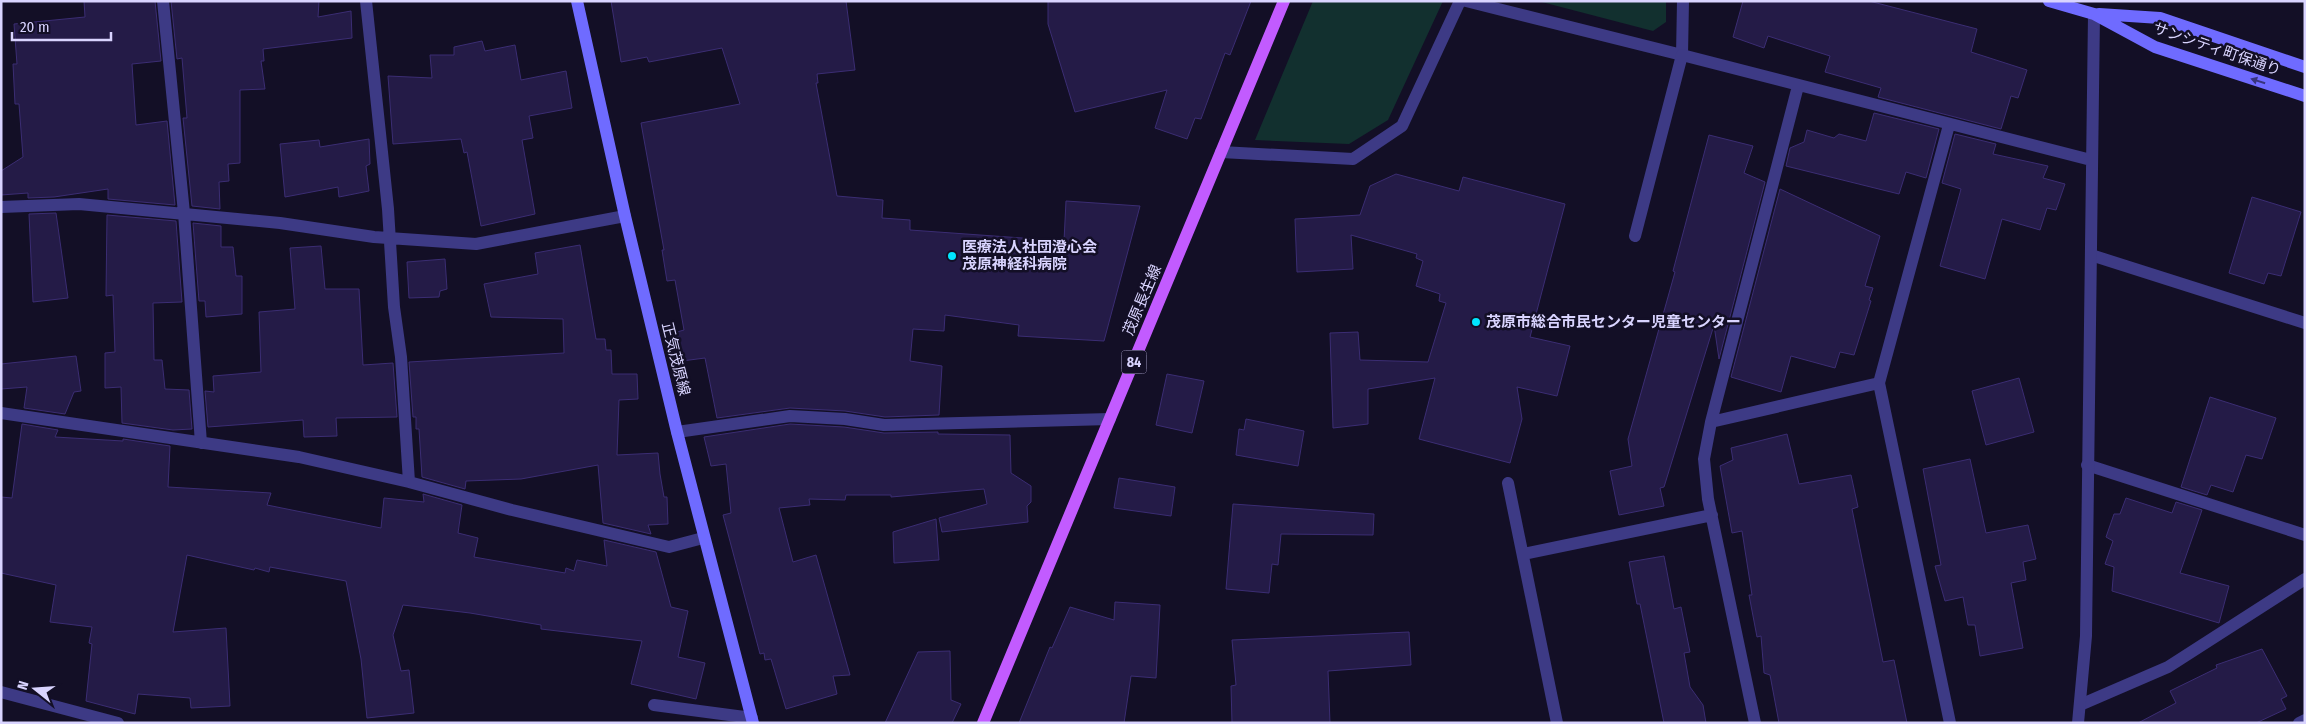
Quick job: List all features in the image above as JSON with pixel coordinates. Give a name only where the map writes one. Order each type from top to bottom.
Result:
[{"type":"main road","name":"正気茂原線","points":[[577,1],[625,216],[704,538],[752,720]]},
{"type":"main road","name":"茂原長生線","points":[[984,723],[1284,1]]},
{"type":"main road","name":"サンシティ町保通り","points":[[2049,1],[2074,5],[2155,48],[2305,96]]},
{"type":"main road","name":"サンシティ町保通り","points":[[2094,14],[2160,18],[2305,67]]},
{"type":"street","points":[[163,1],[184,212],[201,443]]},
{"type":"street","points":[[366,1],[390,238],[394,307],[401,357],[409,482]]},
{"type":"street","points":[[1221,152],[1353,158],[1402,126],[1460,1]]},
{"type":"street","points":[[1466,1],[2091,160]]},
{"type":"street","points":[[1635,236],[1682,55],[1682,1]]},
{"type":"street","points":[[2078,723],[2086,636],[2094,14]]},
{"type":"street","points":[[1755,723],[1708,500],[1704,459],[1711,422],[1798,86]]},
{"type":"street","points":[[1949,125],[1879,383],[1950,723]]},
{"type":"street","points":[[1,207],[79,204],[184,212],[390,238],[476,244],[625,216]]},
{"type":"street","points":[[2092,255],[2305,323]]},
{"type":"street","points":[[1711,422],[1879,383]]},
{"type":"street","points":[[1,413],[299,456],[409,482],[512,510],[669,547],[704,538]]},
{"type":"street","points":[[678,432],[790,416],[844,419],[884,426],[1110,419]]},
{"type":"street","points":[[2087,465],[2305,535]]},
{"type":"street","points":[[1508,483],[1557,723]]},
{"type":"street","points":[[1523,554],[1712,515]]},
{"type":"street","points":[[2080,705],[2168,667],[2305,579]]},
{"type":"street","points":[[1,692],[118,723]]},
{"type":"street","points":[[654,705],[752,720]]},
{"type":"street","points":[[2299,723],[2305,720]]},
{"type":"green space","points":[[1313,1],[1443,1],[1388,120],[1349,144],[1255,140]]},
{"type":"green space","points":[[1538,1],[1666,1],[1666,22],[1653,31]]},
{"type":"building","points":[[84,1],[155,1],[161,61],[132,64],[136,125],[167,121],[175,205],[108,199],[108,189],[54,197],[28,198],[28,193],[1,195],[1,171],[23,157],[19,104],[15,104],[13,64],[17,64],[14,24],[85,17]]},
{"type":"building","points":[[171,1],[319,1],[318,17],[351,11],[352,38],[263,49],[264,61],[261,61],[265,89],[240,90],[240,163],[228,164],[229,181],[219,182],[220,209],[192,206],[183,118],[187,118],[182,58],[177,59]]},
{"type":"building","name":"医療法人社団澄心会 茂原神経科病院","points":[[611,1],[846,1],[855,70],[817,74],[818,83],[816,83],[837,196],[883,200],[882,218],[910,220],[910,230],[1064,241],[1066,201],[1140,206],[1104,341],[1018,336],[1019,325],[945,315],[944,331],[913,329],[910,361],[942,366],[939,415],[885,417],[845,411],[790,408],[717,418],[705,358],[682,361],[677,332],[684,330],[675,280],[667,281],[662,250],[664,250],[641,123],[740,104],[722,48],[649,62],[647,57],[621,62]]},
{"type":"building","points":[[1048,1],[1251,1],[1230,55],[1225,53],[1201,119],[1195,118],[1187,139],[1155,128],[1167,90],[1075,112],[1048,24]]},
{"type":"building","points":[[1743,1],[1869,1],[1977,29],[1971,52],[2027,70],[2018,98],[2011,96],[2001,129],[1878,97],[1881,88],[1825,72],[1830,56],[1768,36],[1764,48],[1733,37]]},
{"type":"building","points":[[482,41],[485,51],[515,45],[521,80],[566,71],[572,108],[529,116],[533,138],[522,140],[535,214],[481,226],[467,152],[464,153],[461,139],[393,144],[388,76],[432,78],[430,55],[454,55],[454,47]]},
{"type":"building","points":[[1874,113],[1939,129],[1926,178],[1906,172],[1899,194],[1786,166],[1790,148],[1804,142],[1807,130],[1834,138],[1839,134],[1866,141]]},
{"type":"building","points":[[1955,134],[1996,144],[1993,154],[2048,166],[2043,178],[2065,184],[2056,210],[2047,208],[2040,230],[2002,219],[1985,279],[1940,266],[1961,189],[1942,183]]},
{"type":"building","points":[[1709,135],[1753,146],[1744,173],[1765,182],[1719,359],[1714,325],[1664,487],[1660,488],[1664,506],[1619,515],[1610,471],[1632,466],[1628,439],[1675,272],[1673,271]]},
{"type":"building","points":[[369,139],[370,164],[366,166],[369,191],[339,197],[338,187],[285,197],[280,144],[319,140],[320,147]]},
{"type":"building","name":"茂原市総合市民センター児童センター","points":[[1396,174],[1459,191],[1463,177],[1565,204],[1530,337],[1570,346],[1557,396],[1517,387],[1522,419],[1510,463],[1419,439],[1435,378],[1368,389],[1368,424],[1333,428],[1330,333],[1358,332],[1360,360],[1428,362],[1446,303],[1439,301],[1440,294],[1416,286],[1423,261],[1416,258],[1417,254],[1351,235],[1353,269],[1297,272],[1295,219],[1360,215],[1370,186]]},
{"type":"building","points":[[1780,189],[1880,236],[1865,286],[1873,288],[1869,300],[1871,301],[1854,355],[1840,352],[1835,368],[1791,356],[1781,392],[1731,377]]},
{"type":"building","points":[[2252,197],[2301,212],[2281,276],[2268,273],[2264,284],[2229,273]]},
{"type":"building","points":[[56,213],[68,298],[33,302],[29,214]]},
{"type":"building","points":[[107,215],[176,221],[182,302],[153,303],[154,360],[162,360],[165,389],[189,390],[192,429],[173,430],[122,423],[121,387],[105,388],[105,353],[115,352],[113,295],[106,296]]},
{"type":"building","points":[[193,223],[221,226],[221,247],[233,247],[236,276],[242,276],[242,314],[206,317],[205,301],[199,301]]},
{"type":"building","points":[[580,245],[596,339],[605,339],[606,350],[611,350],[612,374],[637,374],[638,399],[619,400],[617,455],[658,453],[664,497],[667,497],[668,524],[648,525],[651,534],[603,523],[598,465],[521,479],[466,481],[465,489],[422,477],[419,429],[416,429],[416,417],[413,417],[409,362],[564,353],[563,319],[491,317],[484,284],[538,274],[535,253]]},
{"type":"building","points":[[321,246],[325,289],[359,289],[363,365],[393,363],[397,417],[336,418],[337,436],[304,437],[303,420],[208,427],[205,391],[214,392],[213,376],[261,372],[259,312],[295,309],[290,248]]},
{"type":"building","points":[[445,259],[447,289],[440,291],[439,297],[409,298],[407,262]]},
{"type":"building","points":[[76,356],[81,391],[74,392],[65,414],[24,408],[27,387],[1,389],[1,364]]},
{"type":"building","points":[[1167,374],[1204,381],[1192,433],[1156,425]]},
{"type":"building","points":[[2019,378],[2034,432],[1986,445],[1972,391]]},
{"type":"building","points":[[2210,397],[2276,418],[2262,459],[2246,455],[2233,492],[2211,485],[2207,495],[2181,487]]},
{"type":"building","points":[[1246,419],[1304,431],[1298,466],[1236,455],[1239,429],[1244,430]]},
{"type":"building","points":[[22,424],[58,430],[55,437],[123,441],[123,439],[170,446],[168,487],[271,493],[267,505],[381,528],[384,498],[424,502],[423,494],[462,505],[458,533],[478,538],[474,557],[565,573],[566,568],[574,571],[577,560],[607,566],[604,540],[656,552],[671,607],[688,611],[678,657],[705,663],[696,699],[631,684],[642,641],[541,629],[541,625],[470,613],[403,605],[393,635],[401,671],[409,670],[414,713],[367,718],[361,659],[346,581],[270,567],[269,572],[255,568],[254,570],[187,555],[173,632],[226,628],[230,706],[191,708],[190,698],[138,694],[135,714],[86,701],[92,644],[89,643],[92,627],[50,622],[56,585],[1,573],[1,497],[12,498]]},
{"type":"building","points":[[790,424],[844,427],[884,433],[938,432],[938,434],[1010,435],[1011,473],[1031,486],[1031,502],[1027,506],[1028,522],[942,532],[939,518],[987,504],[984,489],[891,497],[891,495],[846,495],[845,500],[809,499],[810,505],[779,508],[793,562],[816,555],[850,675],[833,676],[837,694],[786,709],[771,659],[765,660],[764,653],[760,654],[723,515],[731,513],[726,464],[711,466],[704,437]]},
{"type":"building","points":[[1787,434],[1799,484],[1851,475],[1858,507],[1852,509],[1883,662],[1894,660],[1907,723],[1779,723],[1770,675],[1764,673],[1761,636],[1757,637],[1749,595],[1752,595],[1742,531],[1732,533],[1720,466],[1733,460],[1731,448]]},
{"type":"building","points":[[1970,459],[1986,533],[2028,525],[2036,559],[2023,562],[2026,580],[2011,583],[2023,648],[1980,656],[1975,625],[1968,625],[1963,597],[1945,601],[1935,566],[1941,565],[1923,469]]},
{"type":"building","points":[[1119,478],[1175,487],[1171,516],[1114,508]]},
{"type":"building","points":[[2126,498],[2172,513],[2176,502],[2202,510],[2180,573],[2229,586],[2219,623],[2112,591],[2114,567],[2105,564],[2113,541],[2106,537],[2114,514],[2120,514]]},
{"type":"building","points":[[1233,504],[1374,514],[1373,535],[1281,534],[1278,565],[1272,564],[1269,593],[1226,589]]},
{"type":"building","points":[[936,519],[939,560],[894,563],[893,532]]},
{"type":"building","points":[[1664,556],[1674,609],[1681,607],[1690,652],[1684,653],[1690,687],[1703,705],[1706,723],[1664,723],[1640,604],[1637,604],[1629,562]]},
{"type":"building","points":[[1115,602],[1160,605],[1156,678],[1131,676],[1124,723],[1019,723],[1050,647],[1052,648],[1070,607],[1114,620]]},
{"type":"building","points":[[1409,632],[1411,665],[1328,671],[1330,723],[1232,723],[1231,686],[1236,685],[1232,640]]},
{"type":"building","points":[[2262,649],[2287,696],[2281,699],[2286,709],[2256,723],[2138,723],[2176,703],[2170,691],[2217,668],[2216,665]]},
{"type":"building","points":[[950,651],[951,700],[961,704],[952,723],[885,723],[918,652]]},
{"type":"place","name":"医療法人社団澄心会 茂原神経科病院","points":[[952,256]]},
{"type":"place","name":"茂原市総合市民センター児童センター","points":[[1476,322]]}]
